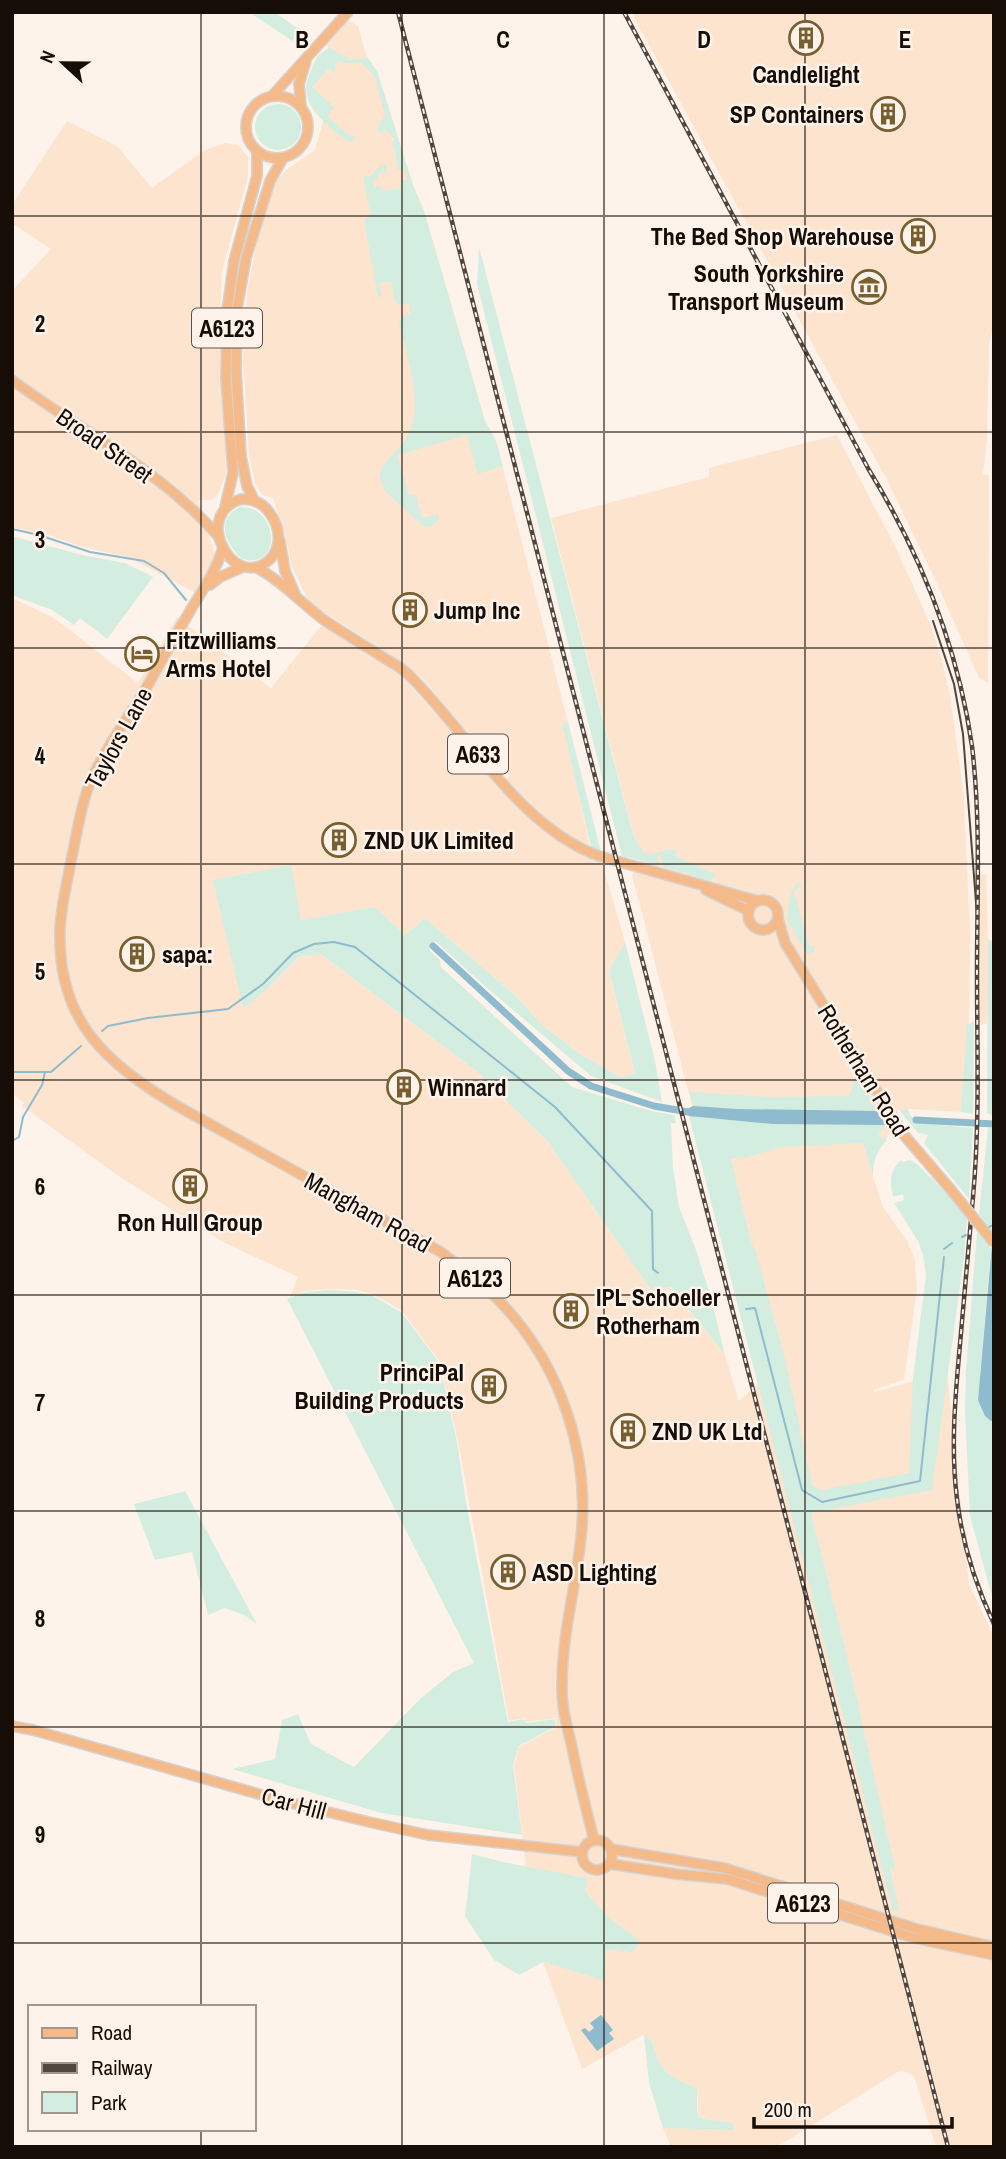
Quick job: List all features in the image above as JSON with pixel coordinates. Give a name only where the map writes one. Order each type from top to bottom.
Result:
[{"type":"main road","points":[[308,56],[299,84],[300,106],[308,121],[307,138],[298,151],[284,158],[274,159],[257,151],[248,140],[247,118],[253,106],[272,96],[308,56],[348,12]]},
{"type":"main road","points":[[272,96],[289,98],[300,106]]},
{"type":"main road","name":"A6123","points":[[224,509],[233,473],[226,379],[227,311],[234,261],[257,176],[257,151]]},
{"type":"main road","name":"A6123","points":[[254,500],[247,486],[241,456],[236,370],[237,309],[246,258],[270,181],[284,158]]},
{"type":"main road","name":"Broad Street","points":[[12,380],[144,471],[195,511],[218,536]]},
{"type":"main road","points":[[195,511],[208,514],[241,499],[254,500]]},
{"type":"main road","name":"A633","points":[[254,500],[269,512],[276,523],[279,538]]},
{"type":"main road","points":[[224,509],[218,536],[231,559],[243,567],[257,568],[265,564],[273,557],[279,538]]},
{"type":"main road","name":"Rotherham Road","points":[[279,538],[285,571],[298,598]]},
{"type":"main road","name":"Taylors Lane","points":[[63,901],[83,806],[93,776],[186,617],[206,588],[223,548]]},
{"type":"main road","name":"Taylors Lane","points":[[206,588],[220,577],[243,567]]},
{"type":"main road","name":"Rotherham Road","points":[[257,568],[269,574],[325,620],[406,673],[443,711],[506,787],[547,825],[589,852],[758,901],[766,900],[775,905],[785,943],[901,1131],[994,1243]]},
{"type":"main road","name":"Rotherham Road","points":[[676,876],[749,911],[749,919],[754,926],[766,929],[785,943]]},
{"type":"main road","name":"Mangham Road","points":[[63,901],[60,953],[65,985],[75,1012],[89,1037],[106,1055],[150,1089],[179,1107],[441,1252],[505,1307],[552,1376],[571,1421],[583,1490],[582,1537],[563,1659],[562,1685],[564,1712],[594,1840]]},
{"type":"main road","points":[[749,911],[758,901]]},
{"type":"main road","points":[[766,929],[778,919]]},
{"type":"main road","name":"Car Hill","points":[[12,1726],[369,1822],[428,1835],[582,1852]]},
{"type":"main road","points":[[582,1852],[586,1844],[594,1840]]},
{"type":"main road","name":"A6123","points":[[594,1840],[604,1842],[611,1849],[723,1868],[917,1929],[994,1947]]},
{"type":"main road","points":[[610,1864],[611,1849]]},
{"type":"main road","name":"A6123","points":[[582,1852],[582,1861],[592,1870],[602,1870],[610,1864],[727,1879],[914,1938],[994,1955]]},
{"type":"shaded area","points":[[631,12],[994,12],[994,321],[989,345],[987,440],[983,474],[989,475],[988,683],[979,678],[888,482]]},
{"type":"shaded area","points":[[343,18],[358,26],[367,57],[377,71],[413,185],[424,211],[485,421],[496,441],[568,722],[563,723],[590,847],[601,852],[625,942],[609,972],[635,1075],[620,1077],[577,1052],[541,1024],[518,998],[425,918],[405,935],[375,907],[301,920],[267,989],[299,957],[321,954],[475,1070],[548,1142],[651,1290],[670,1287],[725,1355],[739,1401],[782,1362],[743,1302],[632,875],[640,860],[551,518],[709,477],[709,468],[837,435],[897,550],[931,626],[942,661],[950,695],[964,797],[970,934],[969,1023],[961,1112],[899,1110],[873,1164],[873,1176],[883,1207],[908,1242],[915,1260],[917,1289],[904,1380],[873,1390],[874,1392],[947,1372],[969,1584],[994,1637],[994,2147],[936,2147],[914,2076],[901,2070],[773,2147],[671,2147],[663,2128],[733,2130],[733,2123],[699,2118],[697,2089],[674,2078],[657,2062],[652,2041],[643,2035],[582,2069],[543,1962],[605,1980],[606,1951],[639,1941],[607,1916],[585,1891],[588,1878],[526,1867],[514,1765],[519,1747],[555,1728],[556,1718],[509,1721],[458,1442],[440,1362],[402,1311],[374,1295],[357,1290],[331,1289],[305,1291],[290,1297],[298,1277],[223,1242],[117,1175],[22,1106],[24,1103],[12,1093],[12,598],[54,618],[138,683],[177,617],[271,688],[322,625],[404,678],[498,784],[510,776],[484,753],[422,678],[402,662],[319,609],[307,598],[291,565],[273,498],[263,495],[256,486],[249,456],[243,358],[247,293],[258,236],[271,192],[278,179],[286,170],[315,150],[323,121],[308,97],[313,64],[329,47],[321,42]]},
{"type":"shaded area","points":[[67,121],[117,146],[152,188],[205,150],[225,143],[238,145],[248,157],[248,177],[222,270],[220,315],[226,474],[217,496],[211,500],[198,500],[216,559],[194,592],[128,557],[12,527],[12,291],[51,249],[12,223],[12,205]]},
{"type":"shaded area","points":[[986,874],[989,981],[987,1024],[975,1025],[976,919],[973,875]]},
{"type":"green space","points":[[249,12],[274,12],[300,30],[292,41]]},
{"type":"green space","points":[[329,47],[352,59],[367,57],[377,71],[413,185],[424,211],[485,421],[496,441],[503,466],[478,474],[467,435],[397,455],[409,496],[416,495],[422,518],[438,514],[439,519],[432,526],[424,527],[385,491],[379,475],[387,461],[405,441],[414,413],[413,382],[399,323],[403,316],[411,314],[409,304],[399,305],[394,300],[391,281],[379,283],[382,294],[378,299],[364,219],[371,217],[363,177],[371,176],[380,165],[386,165],[387,172],[378,174],[378,179],[373,180],[374,187],[381,186],[382,191],[401,188],[400,181],[407,179],[404,169],[398,170],[391,143],[395,139],[385,130],[379,133],[377,129],[385,114],[374,76],[362,63],[343,63],[340,60],[333,72],[329,68],[312,87],[334,107],[327,116],[356,138],[351,142],[346,140],[315,112],[307,94],[307,84],[318,57]]},
{"type":"green space","points":[[278,104],[294,111],[301,127],[294,143],[278,150],[262,143],[255,127],[262,111]]},
{"type":"green space","points":[[479,247],[634,838],[644,852],[678,851],[675,856],[715,874],[710,882],[664,867],[661,855],[657,856],[660,865],[622,856],[477,284]]},
{"type":"green space","points":[[240,507],[253,509],[268,525],[270,547],[265,555],[256,560],[242,559],[227,539],[227,518]]},
{"type":"green space","points":[[12,536],[82,555],[125,563],[153,577],[107,639],[80,618],[74,625],[52,610],[12,595]]},
{"type":"green space","points":[[568,722],[601,852],[591,847],[562,723]]},
{"type":"green space","points":[[291,865],[301,920],[375,907],[405,935],[425,918],[518,998],[541,1024],[577,1052],[620,1077],[635,1074],[609,971],[625,942],[655,1061],[662,1102],[591,1076],[435,941],[430,945],[430,951],[440,960],[441,967],[572,1087],[651,1111],[674,1115],[676,1123],[671,1123],[673,1168],[679,1207],[711,1297],[725,1355],[671,1287],[651,1290],[548,1142],[475,1070],[321,954],[299,957],[267,989],[243,1008],[213,880]]},
{"type":"green space","points":[[796,882],[802,885],[794,890],[809,946],[814,946],[815,952],[807,954],[787,919],[790,896]]},
{"type":"green space","points":[[988,939],[994,943],[994,1116],[987,1113]]},
{"type":"green space","points":[[974,1021],[973,1114],[961,1112],[967,1025]]},
{"type":"green space","points":[[856,1077],[878,1111],[693,1106],[689,1092],[767,1097],[849,1096]]},
{"type":"green space","points":[[908,1109],[918,1123],[973,1128],[969,1199],[924,1143],[928,1135],[918,1133],[899,1110]]},
{"type":"green space","points":[[689,1116],[773,1124],[886,1125],[878,1135],[887,1140],[876,1156],[873,1175],[863,1143],[781,1147],[731,1159],[751,1242],[785,1359],[812,1485],[822,1490],[909,1473],[913,1378],[926,1275],[918,1241],[894,1203],[904,1200],[903,1194],[893,1197],[891,1177],[894,1168],[901,1160],[916,1163],[952,1199],[967,1219],[932,1490],[811,1513],[895,1868],[890,1869],[899,1910],[893,1911]]},
{"type":"green space","points":[[988,1128],[994,1128],[993,1232],[979,1214]]},
{"type":"green space","points":[[977,1232],[991,1249],[978,1400],[991,1421],[994,1420],[994,1604],[970,1516],[965,1411]]},
{"type":"green space","points":[[332,1290],[373,1296],[401,1312],[439,1362],[457,1442],[508,1722],[524,1719],[526,1723],[555,1719],[555,1727],[519,1746],[513,1765],[522,1835],[381,1813],[232,1769],[275,1759],[282,1720],[298,1714],[311,1744],[354,1767],[421,1698],[453,1672],[474,1663],[287,1299],[305,1292]]},
{"type":"green space","points":[[185,1491],[257,1624],[244,1615],[225,1608],[208,1615],[192,1552],[155,1560],[134,1504]]},
{"type":"green space","points":[[472,1854],[588,1878],[585,1891],[607,1916],[640,1941],[632,1953],[619,1949],[606,1951],[605,1981],[543,1962],[519,1975],[494,1960],[465,1916]]},
{"type":"green space","points":[[644,2035],[652,2041],[662,2067],[697,2089],[699,2118],[733,2123],[733,2130],[663,2128],[649,2083]]},
{"type":"water","points":[[693,1106],[878,1111],[886,1125],[773,1124],[689,1116],[687,1109]]},
{"type":"water","points":[[994,1222],[994,1420],[991,1421],[985,1416],[978,1400]]},
{"type":"water","points":[[601,2015],[613,2030],[609,2033],[614,2039],[597,2051],[581,2030],[585,2028],[589,2032],[594,2028],[590,2023]]},
{"type":"waterway","points":[[12,529],[90,552],[144,561],[164,573],[186,600]]},
{"type":"waterway","points":[[102,1031],[108,1026],[148,1018],[228,1009],[263,984],[293,953],[314,944],[334,942],[355,947],[555,1107],[652,1211],[653,1269],[658,1273]]},
{"type":"waterway","points":[[433,946],[568,1071],[591,1086],[654,1106],[694,1113]]},
{"type":"waterway","points":[[12,1072],[51,1072],[81,1046]]},
{"type":"waterway","points":[[12,1141],[19,1137],[23,1117],[42,1085],[45,1072]]},
{"type":"waterway","points":[[916,1120],[994,1124]]},
{"type":"waterway","points":[[986,1228],[994,1225]]},
{"type":"waterway","points":[[962,1237],[966,1235]]},
{"type":"waterway","points":[[944,1249],[952,1243]]},
{"type":"waterway","points":[[746,1309],[755,1308],[802,1490],[822,1502],[920,1481],[944,1257]]},
{"type":"tram line","points":[[933,621],[954,684],[963,734],[977,915]]},
{"type":"railway","points":[[398,12],[948,2147]]},
{"type":"railway","points":[[624,12],[905,535],[935,603],[966,709],[975,774],[978,831],[977,1113],[975,1169],[956,1396],[954,1458],[959,1515],[966,1547],[975,1578],[994,1624]]},
{"type":"place","name":"Candlelight","points":[[806,38]]},
{"type":"place","name":"SP Containers","points":[[888,114]]},
{"type":"place","name":"The Bed Shop Warehouse","points":[[918,236]]},
{"type":"place","name":"South Yorkshire Transport Museum","points":[[869,287]]},
{"type":"place","name":"Jump Inc","points":[[410,610]]},
{"type":"place","name":"Fitzwilliams Arms Hotel","points":[[142,654]]},
{"type":"place","name":"ZND UK Limited","points":[[339,840]]},
{"type":"place","name":"sapa:","points":[[137,954]]},
{"type":"place","name":"Winnard","points":[[404,1087]]},
{"type":"place","name":"Ron Hull Group","points":[[190,1186]]},
{"type":"place","name":"IPL Schoeller Rotherham","points":[[571,1311]]},
{"type":"place","name":"PrinciPal Building Products","points":[[489,1386]]},
{"type":"place","name":"ZND UK Ltd","points":[[628,1431]]},
{"type":"place","name":"ASD Lighting","points":[[508,1572]]}]
